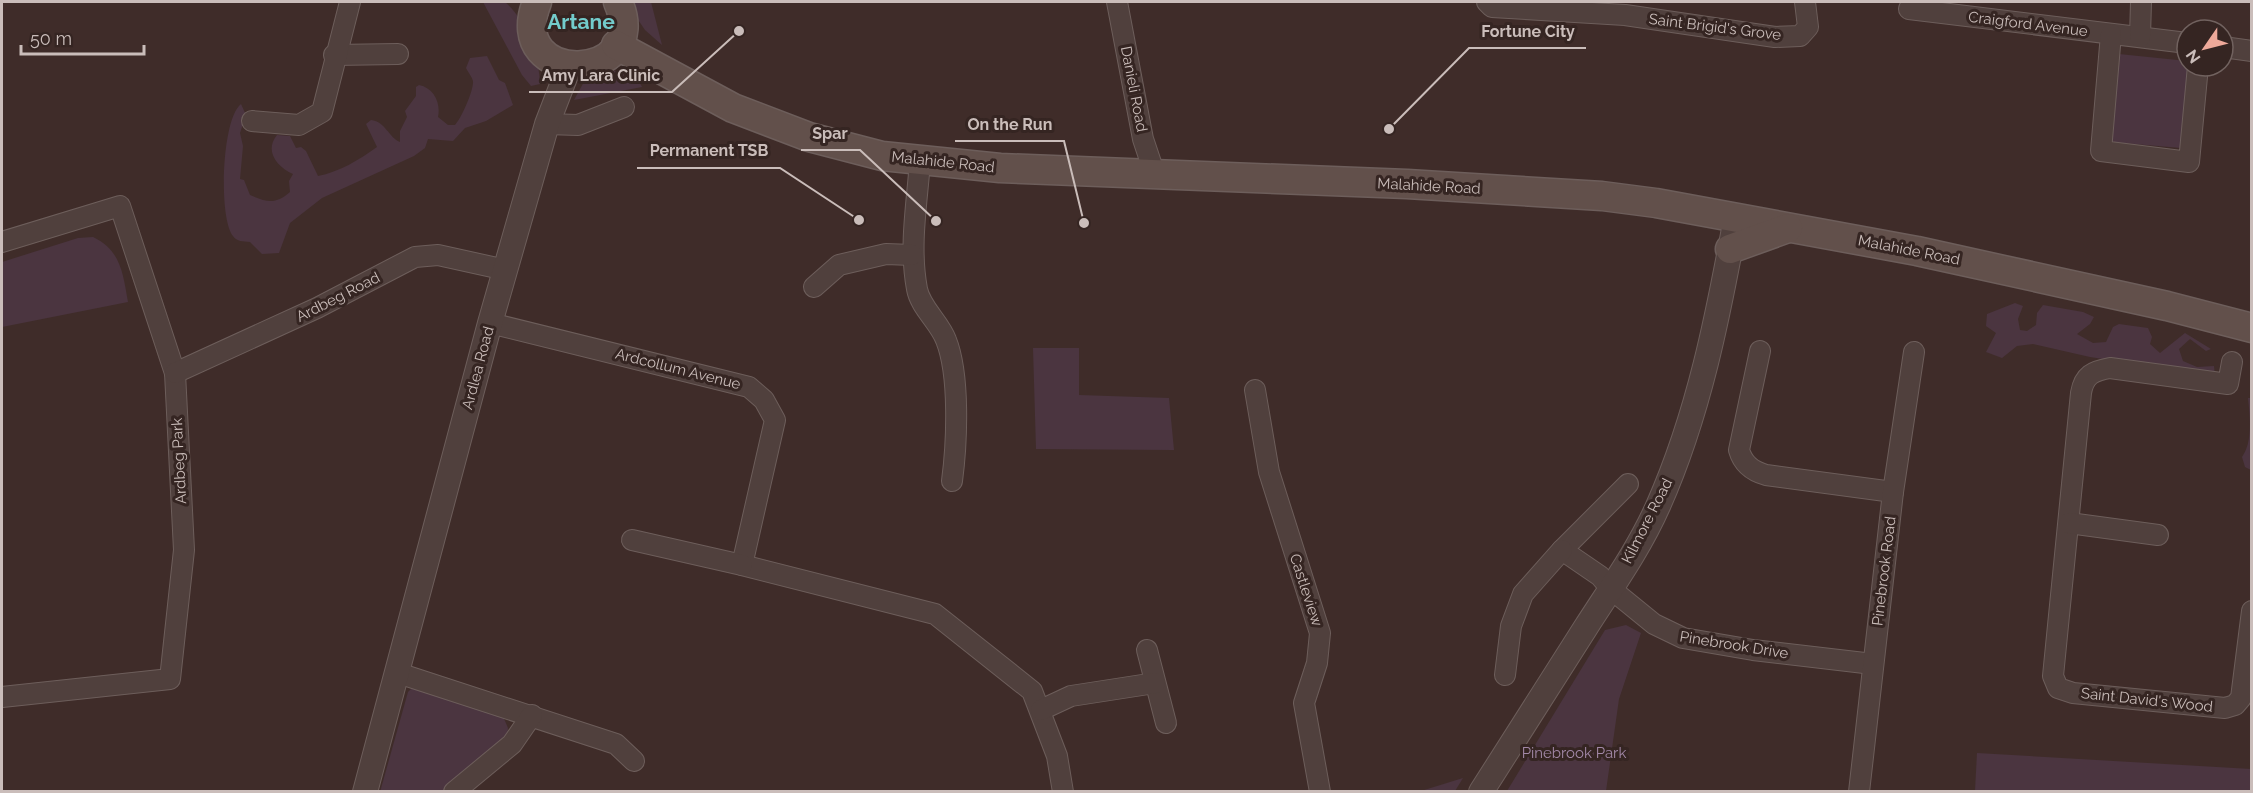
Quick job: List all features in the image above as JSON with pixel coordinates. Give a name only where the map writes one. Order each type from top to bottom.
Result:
[{"type":"main road","points":[[512,2],[535,15],[539,46],[546,55],[569,67],[588,66],[598,62],[616,45],[622,28],[618,2]]},
{"type":"main road","name":"Malahide Road","points":[[616,45],[733,108],[809,137],[882,156],[1000,168],[1407,184],[1602,196],[1736,218],[1971,262],[2167,306],[2252,328]]},
{"type":"main road","points":[[1730,249],[1790,228]]},
{"type":"street","points":[[252,121],[299,125],[322,112],[334,55],[350,2]]},
{"type":"street","name":"Danieli Road","points":[[1117,2],[1143,139],[1155,175]]},
{"type":"street","name":"Saint Brigid's Grove","points":[[1486,2],[1492,7],[1621,8],[1775,38],[1800,36],[1808,27],[1805,2]]},
{"type":"street","points":[[2140,37],[2141,2]]},
{"type":"street","name":"Craigford Avenue","points":[[1909,9],[2175,41]]},
{"type":"street","points":[[2111,34],[2101,151],[2189,162],[2197,78]]},
{"type":"street","points":[[2235,49],[2252,51]]},
{"type":"street","points":[[334,55],[398,54]]},
{"type":"street","name":"Ardlea Road","points":[[365,792],[490,323],[547,124],[569,67]]},
{"type":"street","points":[[547,124],[578,126],[624,107]]},
{"type":"street","points":[[920,161],[912,255],[917,293],[943,333],[952,354],[956,447],[952,481]]},
{"type":"street","name":"Ardbeg Park","points":[[2,242],[120,206],[175,374],[184,550],[170,678],[2,697]]},
{"type":"street","name":"Kilmore Road","points":[[1481,792],[1611,589],[1657,508],[1680,452],[1706,366],[1736,218]]},
{"type":"street","points":[[814,287],[839,265],[885,254],[912,255]]},
{"type":"street","name":"Ardbeg Road","points":[[175,374],[317,308],[415,257],[438,255],[506,270]]},
{"type":"street","name":"Ardcollum Avenue","points":[[490,323],[749,387],[764,400],[775,420],[742,565]]},
{"type":"street","points":[[1760,351],[1739,450],[1745,464],[1766,475],[1893,492]]},
{"type":"street","name":"Pinebrook Road","points":[[1859,792],[1893,492],[1914,352]]},
{"type":"street","name":"Saint David's Wood","points":[[2232,362],[2228,384],[2110,368],[2093,372],[2086,377],[2081,393],[2053,676],[2058,688],[2073,693],[2225,708],[2235,705],[2241,698],[2252,611]]},
{"type":"street","name":"Castleview","points":[[1255,390],[1269,472],[1320,633],[1319,655],[1305,703],[1320,792]]},
{"type":"street","points":[[1506,675],[1512,626],[1523,594],[1562,550],[1628,484]]},
{"type":"street","points":[[2069,523],[2158,535]]},
{"type":"street","points":[[632,540],[742,565],[935,614],[1032,691],[1057,756],[1063,792]]},
{"type":"street","name":"Pinebrook Drive","points":[[1562,550],[1600,576],[1611,589],[1654,624],[1683,639],[1753,650],[1873,663]]},
{"type":"street","points":[[1147,650],[1166,723]]},
{"type":"street","points":[[398,673],[616,744],[634,761]]},
{"type":"street","points":[[1041,710],[1071,696],[1155,683]]},
{"type":"street","points":[[454,792],[512,744],[532,716]]},
{"type":"green space","points":[[483,2],[505,2],[520,19],[534,51],[540,84],[531,86],[522,75]]},
{"type":"green space","points":[[626,2],[651,2],[662,45],[645,30]]},
{"type":"green space","points":[[2119,54],[2175,60],[2175,78],[2188,78],[2181,148],[2111,142]]},
{"type":"green space","points":[[487,56],[499,80],[505,83],[513,105],[486,121],[465,128],[453,141],[428,139],[425,148],[414,156],[322,198],[290,223],[279,253],[262,254],[250,242],[238,240],[233,236],[225,209],[224,168],[230,128],[241,104],[246,115],[240,133],[243,146],[240,179],[244,180],[250,195],[266,201],[275,201],[290,192],[289,181],[293,174],[277,163],[274,158],[272,147],[277,135],[290,136],[296,148],[301,147],[306,151],[318,176],[334,172],[377,147],[366,124],[371,120],[384,127],[400,142],[400,131],[407,117],[405,111],[416,96],[416,87],[419,85],[429,89],[435,97],[438,117],[448,125],[455,125],[467,104],[473,85],[466,68],[470,58]]},
{"type":"green space","points":[[601,70],[630,75],[642,87],[574,100],[585,80]]},
{"type":"green space","points":[[93,237],[102,242],[115,256],[122,273],[128,302],[2,327],[2,262],[78,238]]},
{"type":"green space","points":[[2015,303],[2023,306],[2018,319],[2020,330],[2027,331],[2036,325],[2037,313],[2043,305],[2083,312],[2094,317],[2090,324],[2077,334],[2093,343],[2106,342],[2113,327],[2119,324],[2148,328],[2152,337],[2150,344],[2160,353],[2185,333],[2211,349],[2206,351],[2190,339],[2179,349],[2183,361],[2197,367],[2214,366],[2215,376],[2090,357],[2033,344],[2017,346],[2002,358],[1986,352],[1996,333],[1986,326],[1987,314]]},
{"type":"green space","points":[[1033,348],[1079,348],[1079,395],[1169,398],[1174,450],[1036,449]]},
{"type":"green space","points":[[2248,398],[2251,398],[2251,470],[2245,467],[2242,457],[2249,437]]},
{"type":"green space","name":"Pinebrook Park","points":[[1626,625],[1641,633],[1619,699],[1606,791],[1507,791],[1605,630]]},
{"type":"green space","points":[[413,687],[502,714],[508,728],[507,737],[443,791],[380,792],[408,692]]},
{"type":"green space","points":[[1977,753],[2251,769],[2251,791],[1975,791]]},
{"type":"green space","points":[[1463,778],[1455,791],[1421,791]]},
{"type":"place","name":"Amy Lara Clinic","points":[[739,31]]},
{"type":"place","name":"Fortune City","points":[[1389,129]]},
{"type":"place","name":"Permanent TSB","points":[[859,220]]},
{"type":"place","name":"Spar","points":[[936,221]]},
{"type":"place","name":"On the Run","points":[[1084,223]]},
{"type":"district","name":"Artane","points":[[581,21]]}]
